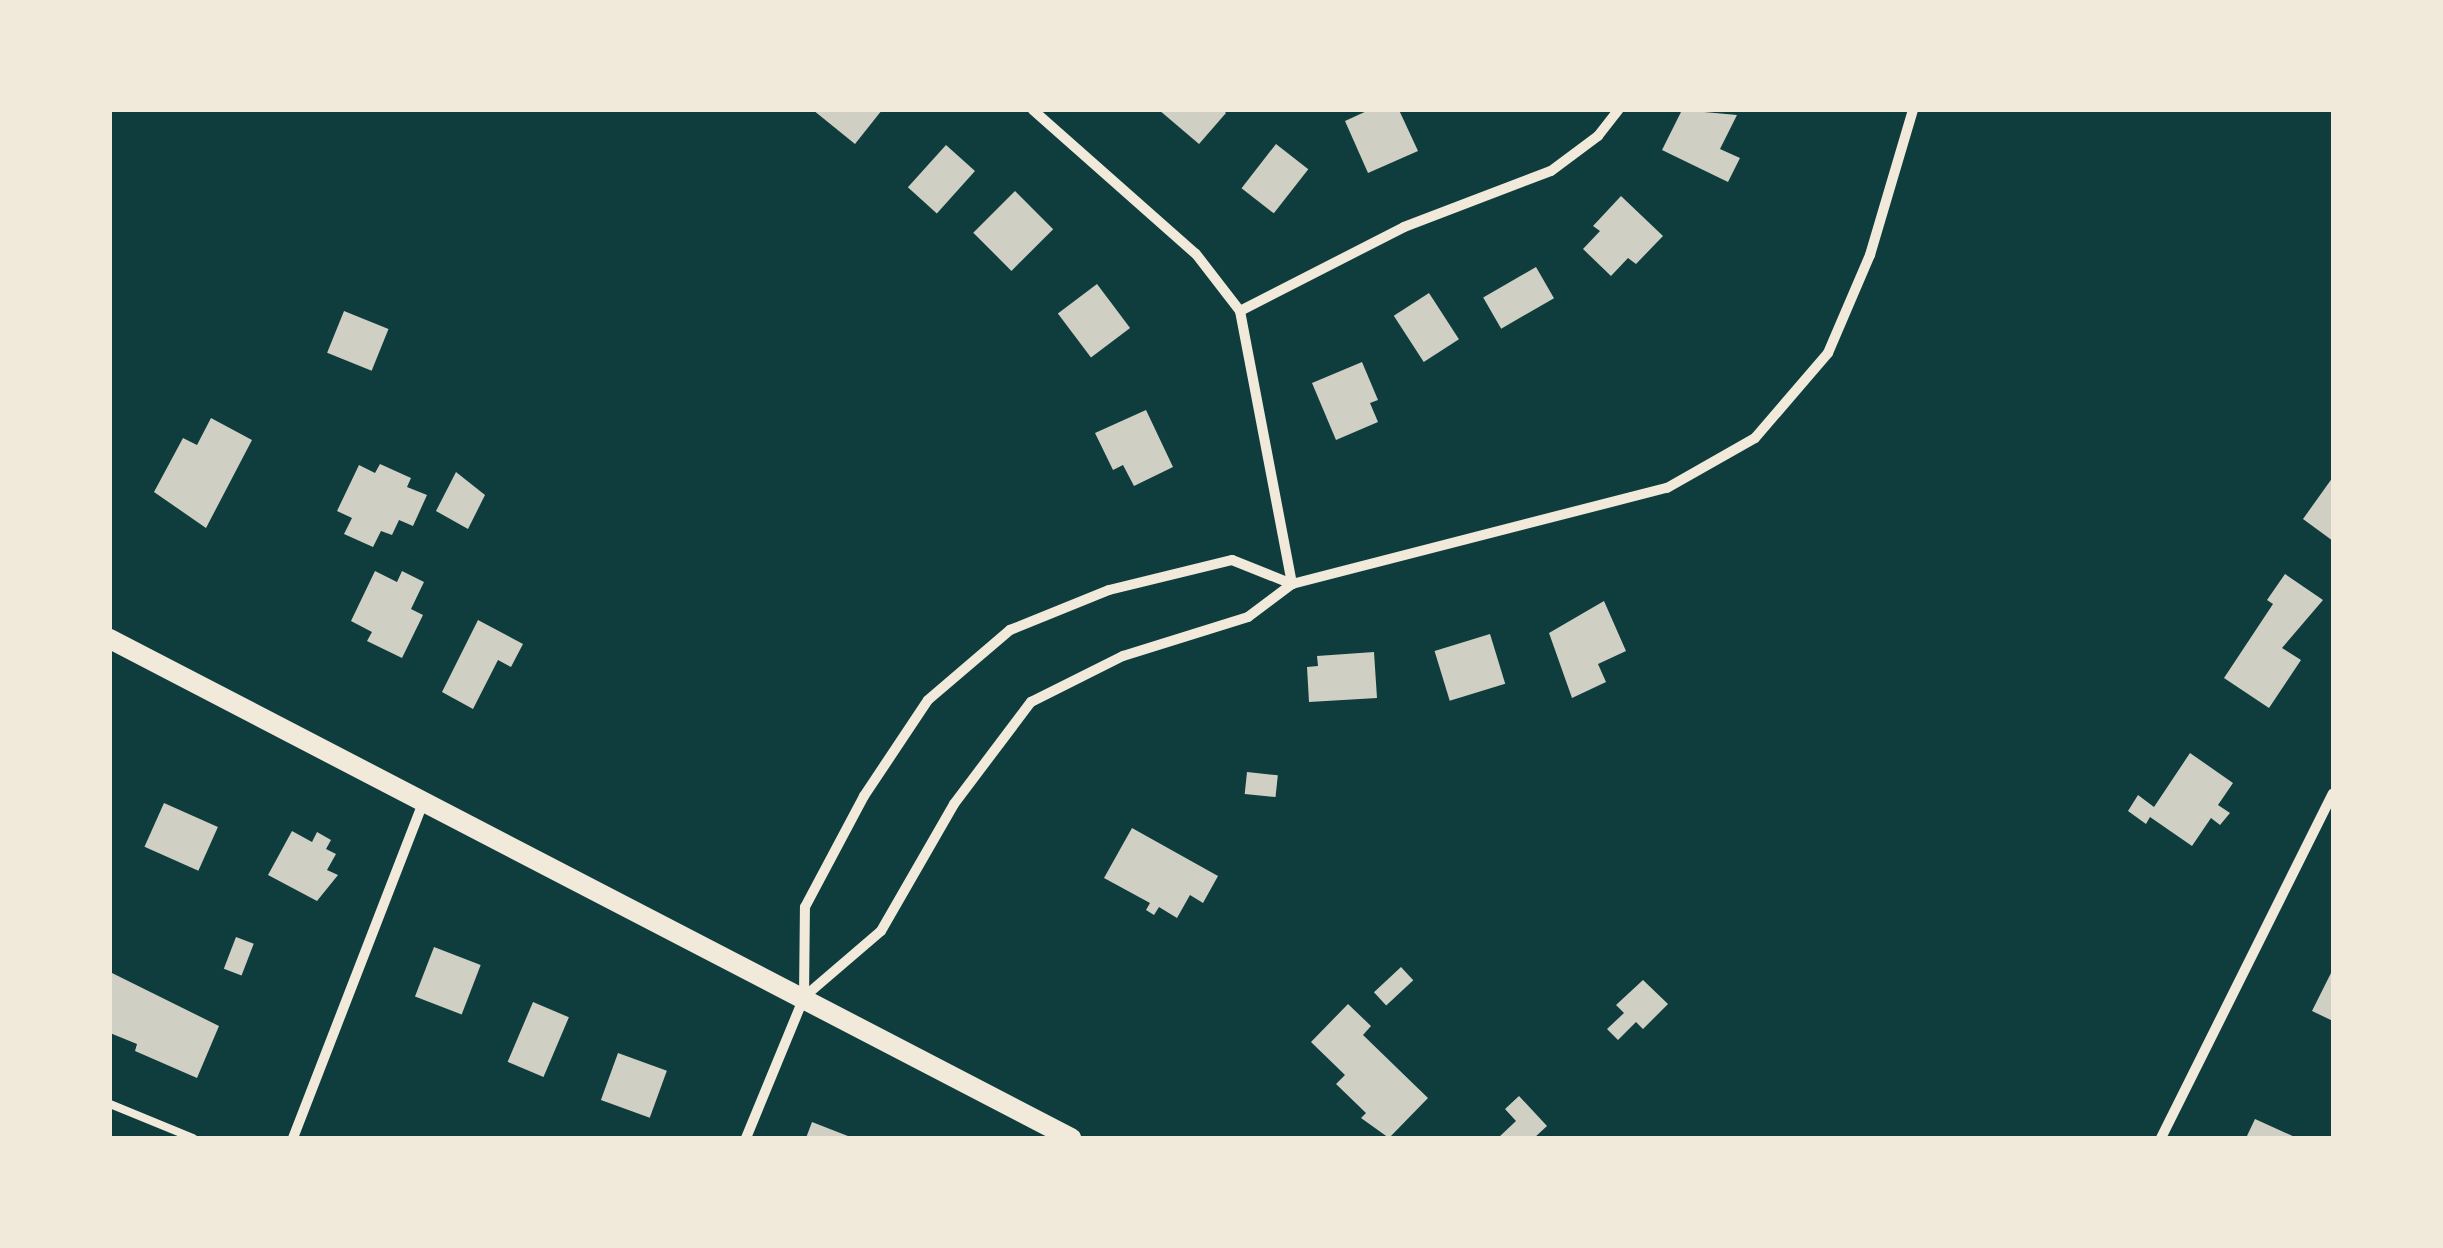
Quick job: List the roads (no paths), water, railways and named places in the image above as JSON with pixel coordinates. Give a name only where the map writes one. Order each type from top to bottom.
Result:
[{"type":"main road","points":[[110,639],[1071,1138]]},
{"type":"street","points":[[1033,110],[1196,254],[1240,311],[1292,584]]},
{"type":"street","points":[[1240,311],[1404,226],[1551,171],[1598,136],[1618,110]]},
{"type":"street","points":[[804,997],[881,931],[954,804],[1031,702],[1124,656],[1248,617],[1292,584],[1667,488],[1755,438],[1828,353],[1870,255],[1913,110]]},
{"type":"street","points":[[746,1138],[804,997],[806,906],[864,796],[928,700],[1010,630],[1109,590],[1232,560],[1292,584]]},
{"type":"street","points":[[2161,1138],[2333,793]]},
{"type":"street","points":[[294,1138],[423,802]]},
{"type":"lane","points":[[110,1104],[192,1138]]}]
